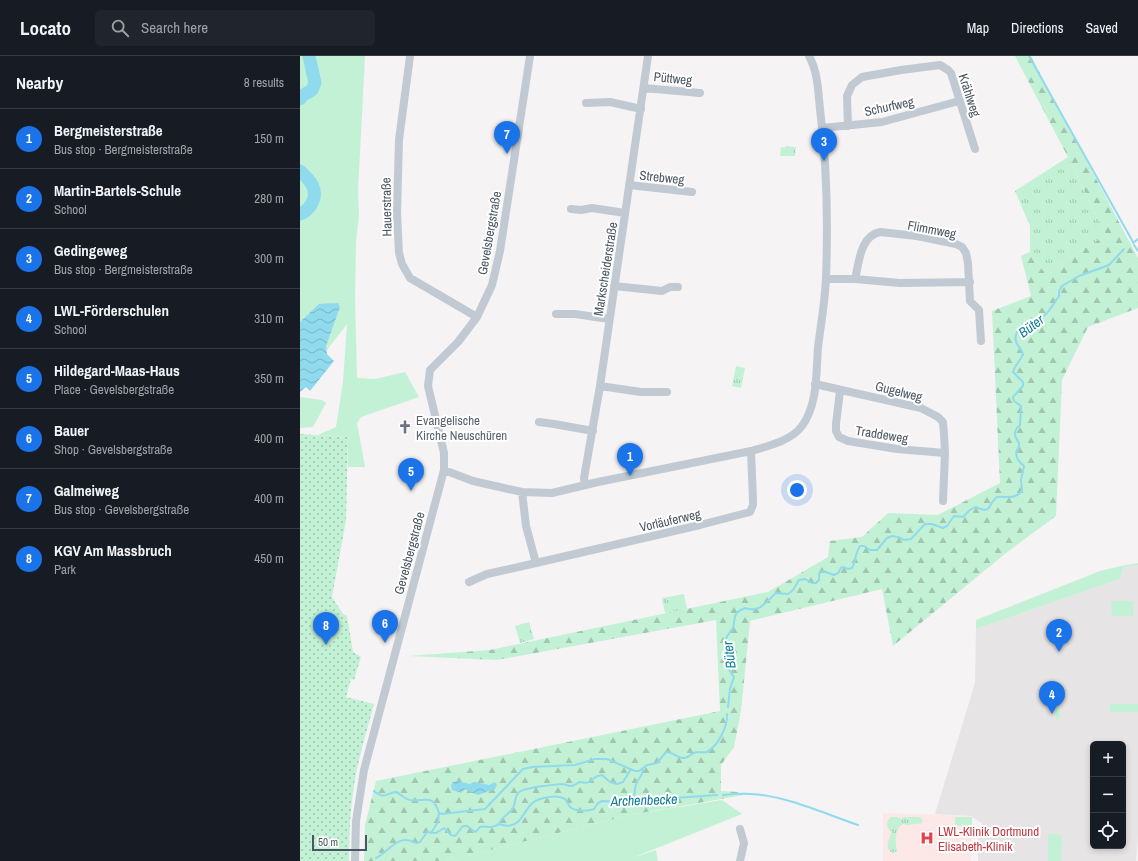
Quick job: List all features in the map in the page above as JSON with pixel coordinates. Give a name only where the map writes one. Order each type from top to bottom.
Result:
[{"type":"street","name":"Hauerstraße","points":[[410,56],[399,140],[397,214],[400,259],[410,278],[477,317]]},
{"type":"street","name":"Gevelsbergstraße","points":[[355,861],[356,821],[364,770],[444,470],[444,453],[428,386],[430,370],[458,342],[477,317],[492,285],[500,251],[530,56]]},
{"type":"street","name":"Markscheiderstraße","points":[[585,485],[584,478],[600,386],[648,56]]},
{"type":"street","points":[[444,470],[473,480],[522,492],[552,493],[751,451],[774,444],[793,435],[802,426],[810,408],[815,384],[826,279],[826,205],[822,128],[815,72],[810,56]]},
{"type":"street","name":"Krählweg","points":[[848,126],[848,96],[852,85],[862,77],[940,65],[951,73],[975,149]]},
{"type":"street","name":"Püttweg","points":[[644,88],[700,93]]},
{"type":"street","name":"Schurfweg","points":[[822,128],[882,122],[959,101]]},
{"type":"street","points":[[586,103],[610,102],[641,109]]},
{"type":"street","name":"Strebweg","points":[[629,185],[692,192]]},
{"type":"street","points":[[571,209],[581,210],[592,208],[625,213]]},
{"type":"street","name":"Flimmweg","points":[[855,279],[864,243],[875,233],[880,232],[917,236],[956,244],[962,247],[966,253],[970,282],[970,301],[979,310],[981,342]]},
{"type":"street","points":[[826,279],[855,279],[900,283],[970,282]]},
{"type":"street","points":[[614,286],[662,290],[670,287],[678,287]]},
{"type":"street","points":[[556,314],[609,319]]},
{"type":"street","name":"Gugelweg","points":[[815,384],[840,391],[921,408],[938,417],[943,422],[945,453],[943,501]]},
{"type":"street","points":[[600,386],[641,392],[667,392]]},
{"type":"street","name":"Traddeweg","points":[[840,391],[836,424],[836,431],[839,437],[848,441],[897,449],[945,453]]},
{"type":"street","points":[[539,422],[592,431]]},
{"type":"street","name":"Vorläuferweg","points":[[469,582],[487,574],[750,512],[753,505],[751,451]]},
{"type":"street","points":[[522,492],[526,526],[536,562]]},
{"type":"street","points":[[740,829],[744,843],[740,861]]},
{"type":"shaded area","points":[[1138,565],[1138,838],[1136,861],[978,861],[978,835],[983,824],[971,816],[935,814],[975,683],[976,629],[1120,579],[1124,567]]},
{"type":"shaded area","name":"LWL-Klinik Dortmund Elisabeth-Klinik","points":[[883,813],[972,816],[971,861],[883,861]]},
{"type":"green space","points":[[300,56],[365,56],[358,191],[359,215],[356,242],[355,299],[357,378],[375,379],[405,372],[419,397],[361,417],[357,423],[365,467],[348,467],[348,437],[318,435],[336,427],[343,382],[347,324],[300,385]]},
{"type":"green space","points":[[1015,56],[1031,56],[1138,258],[1138,308],[1088,327],[1062,380],[1056,516],[1006,553],[893,646],[882,589],[750,621],[741,711],[734,747],[721,765],[721,791],[738,792],[744,795],[630,815],[446,861],[364,861],[365,825],[376,781],[720,711],[716,620],[497,660],[408,656],[490,650],[768,592],[828,557],[830,541],[862,537],[888,513],[938,515],[1000,483],[992,311],[1031,296],[1021,256],[1030,252],[1045,273],[1106,235],[1068,157]]},
{"type":"green space","points":[[785,146],[796,147],[795,156],[780,156],[781,147],[785,148]]},
{"type":"green space","points":[[1068,157],[1106,235],[1045,273],[1030,252],[1030,226],[1015,191]]},
{"type":"green space","points":[[736,366],[745,368],[741,388],[732,386]]},
{"type":"green space","points":[[300,397],[322,400],[326,403],[313,427],[300,428]]},
{"type":"green space","points":[[300,434],[348,437],[346,520],[332,597],[343,614],[347,616],[353,652],[361,657],[354,680],[351,679],[346,697],[374,704],[356,772],[352,797],[349,861],[300,861]]},
{"type":"green space","points":[[1138,563],[1138,565],[1124,567],[1120,579],[976,629],[976,620],[1100,571]]},
{"type":"green space","points":[[684,594],[687,609],[665,613],[662,598]]},
{"type":"green space","points":[[1111,601],[1133,601],[1133,616],[1112,616]]},
{"type":"green space","points":[[529,622],[534,639],[520,643],[515,626]]},
{"type":"green space","points":[[1056,702],[1060,706],[1060,717],[1056,721]]},
{"type":"green space","points":[[1110,704],[1138,704],[1138,712],[1110,712]]},
{"type":"green space","points":[[722,800],[742,814],[632,858],[656,850],[658,861],[446,861],[630,815]]},
{"type":"green space","points":[[891,817],[901,819],[904,817],[919,817],[922,819],[923,823],[908,825],[903,824],[900,826],[896,836],[897,851],[892,853],[888,846],[892,832],[888,829],[887,825]]},
{"type":"green space","points":[[955,817],[972,817],[972,826],[955,826]]},
{"type":"green space","points":[[1048,834],[1062,835],[1061,861],[1048,861]]},
{"type":"water","points":[[338,303],[340,307],[326,346],[327,354],[334,361],[310,391],[306,387],[300,392],[300,322],[319,304]]},
{"type":"water","points":[[457,781],[470,784],[475,782],[489,785],[495,782],[497,785],[495,789],[478,795],[465,789],[461,793],[452,790],[451,785],[453,782]]},
{"type":"waterway","points":[[300,99],[312,90],[315,83],[309,56]]},
{"type":"waterway","points":[[1029,56],[1133,242]]},
{"type":"waterway","points":[[300,171],[310,182],[314,190],[314,198],[310,207],[300,214]]},
{"type":"waterway","name":"Büter","points":[[1133,243],[1138,239]]},
{"type":"waterway","points":[[1134,245],[1138,251]]},
{"type":"waterway","name":"Büter","points":[[728,707],[730,689],[734,677],[728,666],[732,656],[726,639],[733,628],[735,616],[738,612],[745,608],[759,608],[776,593],[788,594],[793,590],[799,580],[805,579],[812,583],[816,583],[819,580],[819,574],[823,571],[834,575],[843,567],[848,569],[852,568],[860,546],[864,546],[870,550],[877,550],[887,538],[892,536],[904,540],[911,539],[925,524],[932,524],[943,528],[947,526],[954,516],[963,517],[975,507],[984,510],[988,509],[997,497],[1013,497],[1022,491],[1021,480],[1024,466],[1017,457],[1016,453],[1019,444],[1015,435],[1016,429],[1020,425],[1021,406],[1014,401],[1013,397],[1023,386],[1023,382],[1013,372],[1023,355],[1016,342],[1017,332],[1032,327],[1048,312],[1059,296],[1059,291],[1062,286],[1079,276],[1109,265],[1124,249]]},
{"type":"waterway","name":"Büter","points":[[374,791],[383,796],[396,792],[406,799],[431,801],[437,807],[439,813],[442,814],[485,809],[523,769],[532,767],[575,765],[595,759],[607,759],[635,771],[639,771],[647,765],[657,763],[666,752],[684,758],[696,752],[707,752],[715,745],[722,735],[726,724],[727,714]]},
{"type":"waterway","points":[[499,824],[502,819],[512,810],[515,799],[521,791],[562,784],[572,786],[580,782],[588,783],[596,777],[602,775],[610,782],[617,784],[623,782],[631,769]]},
{"type":"waterway","points":[[632,803],[636,784],[643,769]]},
{"type":"waterway","name":"Archenbecke","points":[[723,795],[747,794],[778,798],[858,825]]},
{"type":"waterway","name":"Archenbecke","points":[[376,858],[399,841],[410,840],[416,843],[420,842],[427,832],[436,833],[444,828],[451,835],[455,836],[463,826],[467,826],[475,832],[480,827],[493,827],[499,824],[507,826],[514,824],[519,821],[534,802],[540,799],[556,797],[562,798],[566,800],[573,809],[582,811],[594,809],[598,803],[602,801],[635,803],[717,795]]},
{"type":"waterway","points":[[431,833],[438,822],[439,813]]},
{"type":"place","name":"Galmeiweg","points":[[507,154]]},
{"type":"place","name":"Gedingeweg","points":[[824,161]]},
{"type":"place","name":"Evangelische Kirche Neuschüren","points":[[405,427]]},
{"type":"place","name":"Bergmeisterstraße","points":[[630,476]]},
{"type":"place","name":"Hildegard-Maas-Haus","points":[[411,491]]},
{"type":"place","name":"Bauer","points":[[385,643]]},
{"type":"place","name":"KGV Am Massbruch","points":[[326,645]]},
{"type":"place","name":"Martin-Bartels-Schule","points":[[1059,652]]},
{"type":"place","name":"LWL-Förderschulen","points":[[1052,714]]},
{"type":"place","name":"LWL-Klinik Dortmund Elisabeth-Klinik","points":[[927,838]]}]
